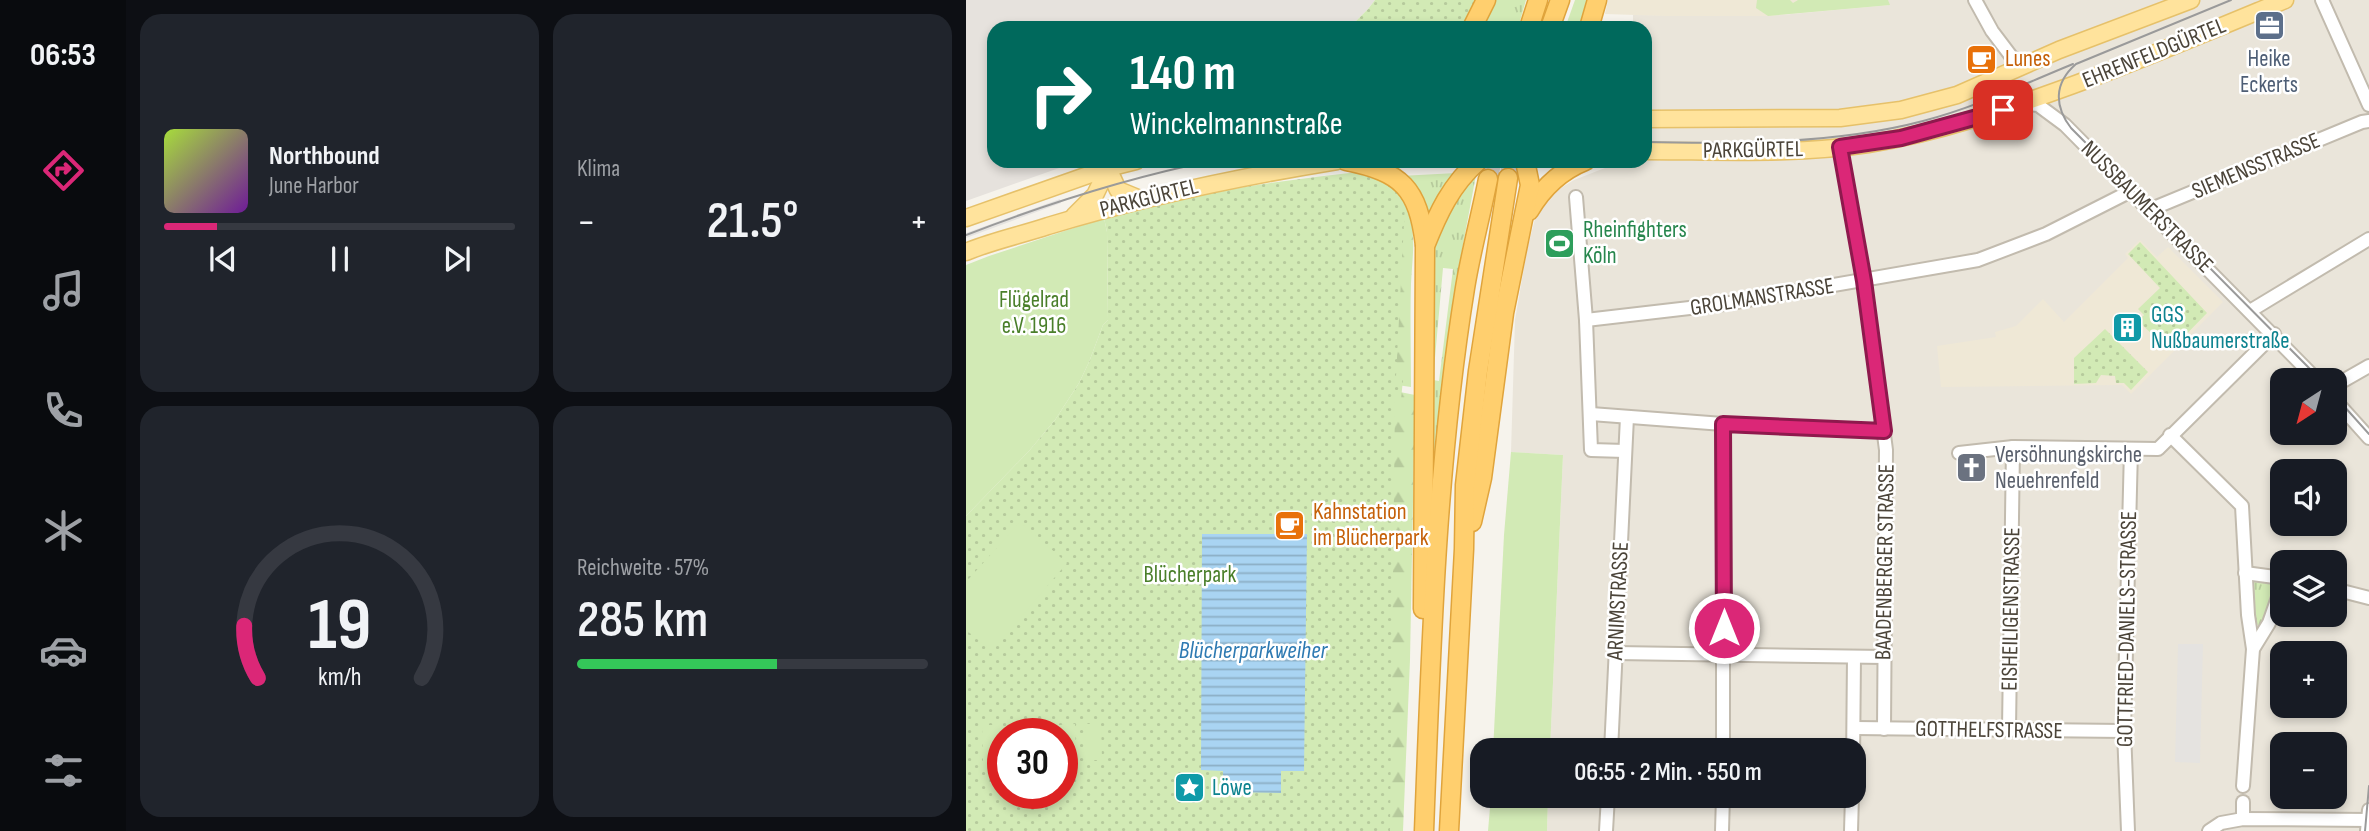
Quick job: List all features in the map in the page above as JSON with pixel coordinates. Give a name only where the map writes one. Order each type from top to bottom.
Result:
[{"type":"highway","points":[[1476,21],[1486,0]]},
{"type":"highway","points":[[1532,21],[1538,0]]},
{"type":"highway","points":[[1552,21],[1560,0]]},
{"type":"highway","points":[[1591,21],[1597,0]]},
{"type":"highway","points":[[1376,168],[1403,184],[1418,209],[1425,246],[1423,672],[1429,699]]},
{"type":"highway","points":[[1425,246],[1443,203],[1471,168]]},
{"type":"highway","points":[[1464,549],[1482,478],[1504,313],[1530,185],[1526,168]]},
{"type":"highway","points":[[1518,240],[1528,212],[1540,193],[1568,168]]},
{"type":"highway","points":[[1450,831],[1465,485],[1478,371],[1508,178]]},
{"type":"highway","points":[[1424,831],[1437,540],[1453,365],[1465,284],[1489,179]]},
{"type":"main road","name":"EHRENFELDGÜRTEL","points":[[2020,68],[2172,3],[2191,0]]},
{"type":"main road","name":"EHRENFELDGÜRTEL","points":[[2023,104],[2285,0]]},
{"type":"main road","name":"PARKGÜRTEL","points":[[1652,120],[1795,119],[1870,115],[1945,99],[2020,68]]},
{"type":"main road","name":"PARKGÜRTEL","points":[[1652,151],[1840,147],[1901,138],[2023,104]]},
{"type":"main road","name":"PARKGÜRTEL","points":[[966,218],[1108,168]]},
{"type":"main road","points":[[1108,168],[1118,190],[1140,199]]},
{"type":"main road","points":[[1069,220],[1095,195],[1108,168]]},
{"type":"main road","name":"PARKGÜRTEL","points":[[966,252],[1140,199],[1229,179],[1295,168]]},
{"type":"street","points":[[1975,0],[1992,31],[2020,68]]},
{"type":"street","points":[[2322,0],[2369,105]]},
{"type":"street","name":"NUSSBAUMERSTRASSE","points":[[2055,92],[2058,113],[2065,125]]},
{"type":"street","name":"NUSSBAUMERSTRASSE","points":[[2023,104],[2038,105],[2065,125],[2306,368]]},
{"type":"street","name":"SIEMENSSTRASSE","points":[[2149,210],[2366,122]]},
{"type":"street","name":"BAADENBERGER STRASSE","points":[[1840,147],[1864,281],[1886,450],[1884,729]]},
{"type":"street","name":"GROLMANSTRASSE","points":[[1586,320],[1724,304],[1978,260],[2046,234],[2131,191]]},
{"type":"street","points":[[1576,197],[1586,320],[1591,450],[1625,450]]},
{"type":"street","points":[[2250,311],[2369,239]]},
{"type":"street","points":[[1959,453],[2013,447],[2158,449],[2274,334]]},
{"type":"street","points":[[2347,379],[2369,366]]},
{"type":"street","points":[[2347,413],[2369,438]]},
{"type":"street","points":[[1591,414],[1723,424],[1884,431]]},
{"type":"street","name":"ARNIMSTRASSE","points":[[1612,738],[1627,417]]},
{"type":"street","points":[[1723,424],[1723,738]]},
{"type":"street","points":[[2170,435],[2242,506],[2248,615],[2253,649],[2243,786]]},
{"type":"street","name":"EISHEILIGENSTRASSE","points":[[2009,730],[2013,447]]},
{"type":"street","name":"GOTTFRIED-DANIELS-STRASSE","points":[[2127,831],[2123,732],[2131,449]]},
{"type":"street","points":[[2245,573],[2270,576]]},
{"type":"street","points":[[2347,592],[2369,598]]},
{"type":"street","points":[[2253,649],[2270,621]]},
{"type":"street","points":[[1616,653],[1884,657]]},
{"type":"street","name":"BAADENBERGER STRASSE","points":[[1854,657],[1854,738]]},
{"type":"street","name":"GOTTHELFSTRASSE","points":[[1855,728],[2123,732]]},
{"type":"street","points":[[2243,802],[2243,819]]},
{"type":"street","points":[[1606,831],[1607,808]]},
{"type":"street","points":[[1723,808],[1723,831]]},
{"type":"street","points":[[1851,831],[1852,808]]},
{"type":"street","points":[[2213,830],[2221,823],[2243,819],[2368,820]]},
{"type":"shaded area","points":[[966,0],[1375,0],[1356,21],[987,21],[987,168],[1059,168],[966,201]]},
{"type":"shaded area","points":[[1608,0],[1888,0],[1890,5],[1768,16],[1667,16],[1605,14]]},
{"type":"shaded area","points":[[1888,0],[2369,0],[2369,831],[1547,831],[1548,808],[1866,808],[1866,738],[1551,738],[1563,455],[1511,452],[1515,320],[1527,250],[1535,219],[1546,197],[1574,180],[1605,168],[1652,168],[1652,21],[1633,21],[1633,15],[1769,16],[1889,5]]},
{"type":"shaded area","points":[[1060,199],[1061,203],[966,238],[966,233]]},
{"type":"shaded area","points":[[2140,240],[2157,257],[2168,247],[2223,302],[2131,394],[2122,385],[1941,387],[1937,346],[1996,337],[1995,332],[2016,326],[2043,299],[2064,322],[2128,258],[2125,254]]},
{"type":"shaded area","points":[[2178,644],[2203,644],[2200,763],[2175,762]]},
{"type":"green space","points":[[1375,0],[1479,0],[1468,21],[1356,21]]},
{"type":"green space","points":[[1494,0],[1526,0],[1520,21],[1485,21]]},
{"type":"green space","points":[[1575,0],[1587,0],[1582,21],[1568,21]]},
{"type":"green space","points":[[1757,0],[1790,0],[1793,3],[1798,0],[1888,0],[1890,5],[1768,16],[1756,8]]},
{"type":"green space","name":"Blücherpark","points":[[1370,171],[1395,182],[1405,204],[1396,377],[1403,379],[1401,400],[1395,400],[1390,831],[966,831],[966,516],[1055,420],[1089,362],[1103,325],[1108,320],[1107,232],[1104,218],[1269,183]]},
{"type":"green space","points":[[1456,173],[1437,198],[1426,222],[1400,176]]},
{"type":"green space","points":[[1476,175],[1457,277],[1444,370],[1432,503],[1433,256],[1438,233],[1447,212]],"holes":[[[1443,268],[1453,269],[1439,381],[1433,380]]]},
{"type":"green space","points":[[1401,194],[1410,218],[1413,238],[1411,387],[1390,384]]},
{"type":"green space","name":"Flügelrad e.V. 1916","points":[[1104,218],[1107,232],[1108,320],[1103,325],[1089,362],[1055,420],[966,516],[966,265]]},
{"type":"green space","points":[[2140,242],[2207,313],[2170,351],[2138,321],[2144,315],[2138,309],[2160,288],[2128,254]]},
{"type":"green space","points":[[2105,329],[2148,372],[2131,390],[2124,383],[2116,383],[2115,376],[2101,375],[2096,383],[2074,384],[2074,358]]},
{"type":"green space","points":[[1390,390],[1415,395],[1410,660],[1403,831],[1373,831]]},
{"type":"green space","points":[[1511,452],[1563,455],[1551,738],[1494,738]]},
{"type":"green space","points":[[1020,522],[1067,563],[992,651],[966,630],[966,582]]},
{"type":"green space","points":[[2251,578],[2267,579],[2270,580],[2270,612],[2267,622],[2261,626],[2253,623]]},
{"type":"green space","points":[[1085,724],[1101,724],[1102,760],[1086,760]]},
{"type":"green space","points":[[982,725],[987,725],[987,761],[983,761]]},
{"type":"green space","points":[[1490,808],[1548,808],[1547,831],[1488,831]]},
{"type":"water","name":"Blücherparkweiher","points":[[1202,534],[1307,534],[1304,771],[1281,771],[1281,793],[1223,792],[1223,771],[1201,770]]},
{"type":"tunnel","points":[[1488,179],[1491,168]]},
{"type":"tunnel","points":[[1508,178],[1510,168]]},
{"type":"tram line","points":[[2231,0],[2076,64],[2060,87],[2059,103],[2071,128],[2309,368]]},
{"type":"tram line","points":[[1652,142],[1785,141],[1890,129],[1961,109],[2073,64]]},
{"type":"tram line","points":[[966,235],[1087,193],[1180,168]]},
{"type":"tram line","points":[[2347,409],[2369,434]]},
{"type":"tram line","points":[[2365,831],[2369,786]]},
{"type":"place","name":"Heike Eckerts","points":[[2269,25]]},
{"type":"place","name":"Lunes","points":[[1982,59]]},
{"type":"place","name":"Rheinfighters Köln","points":[[1560,243]]},
{"type":"place","name":"GGS Nußbaumerstraße","points":[[2128,328]]},
{"type":"place","name":"Versöhnungskirche Neuehrenfeld","points":[[1972,468]]},
{"type":"place","name":"Kahnstation im Blücherpark","points":[[1290,525]]},
{"type":"place","name":"Löwe","points":[[1189,788]]},
{"type":"route","points":[[1724,628],[1723,424],[1884,431],[1864,281],[1840,147],[1901,138],[2003,110]]}]
